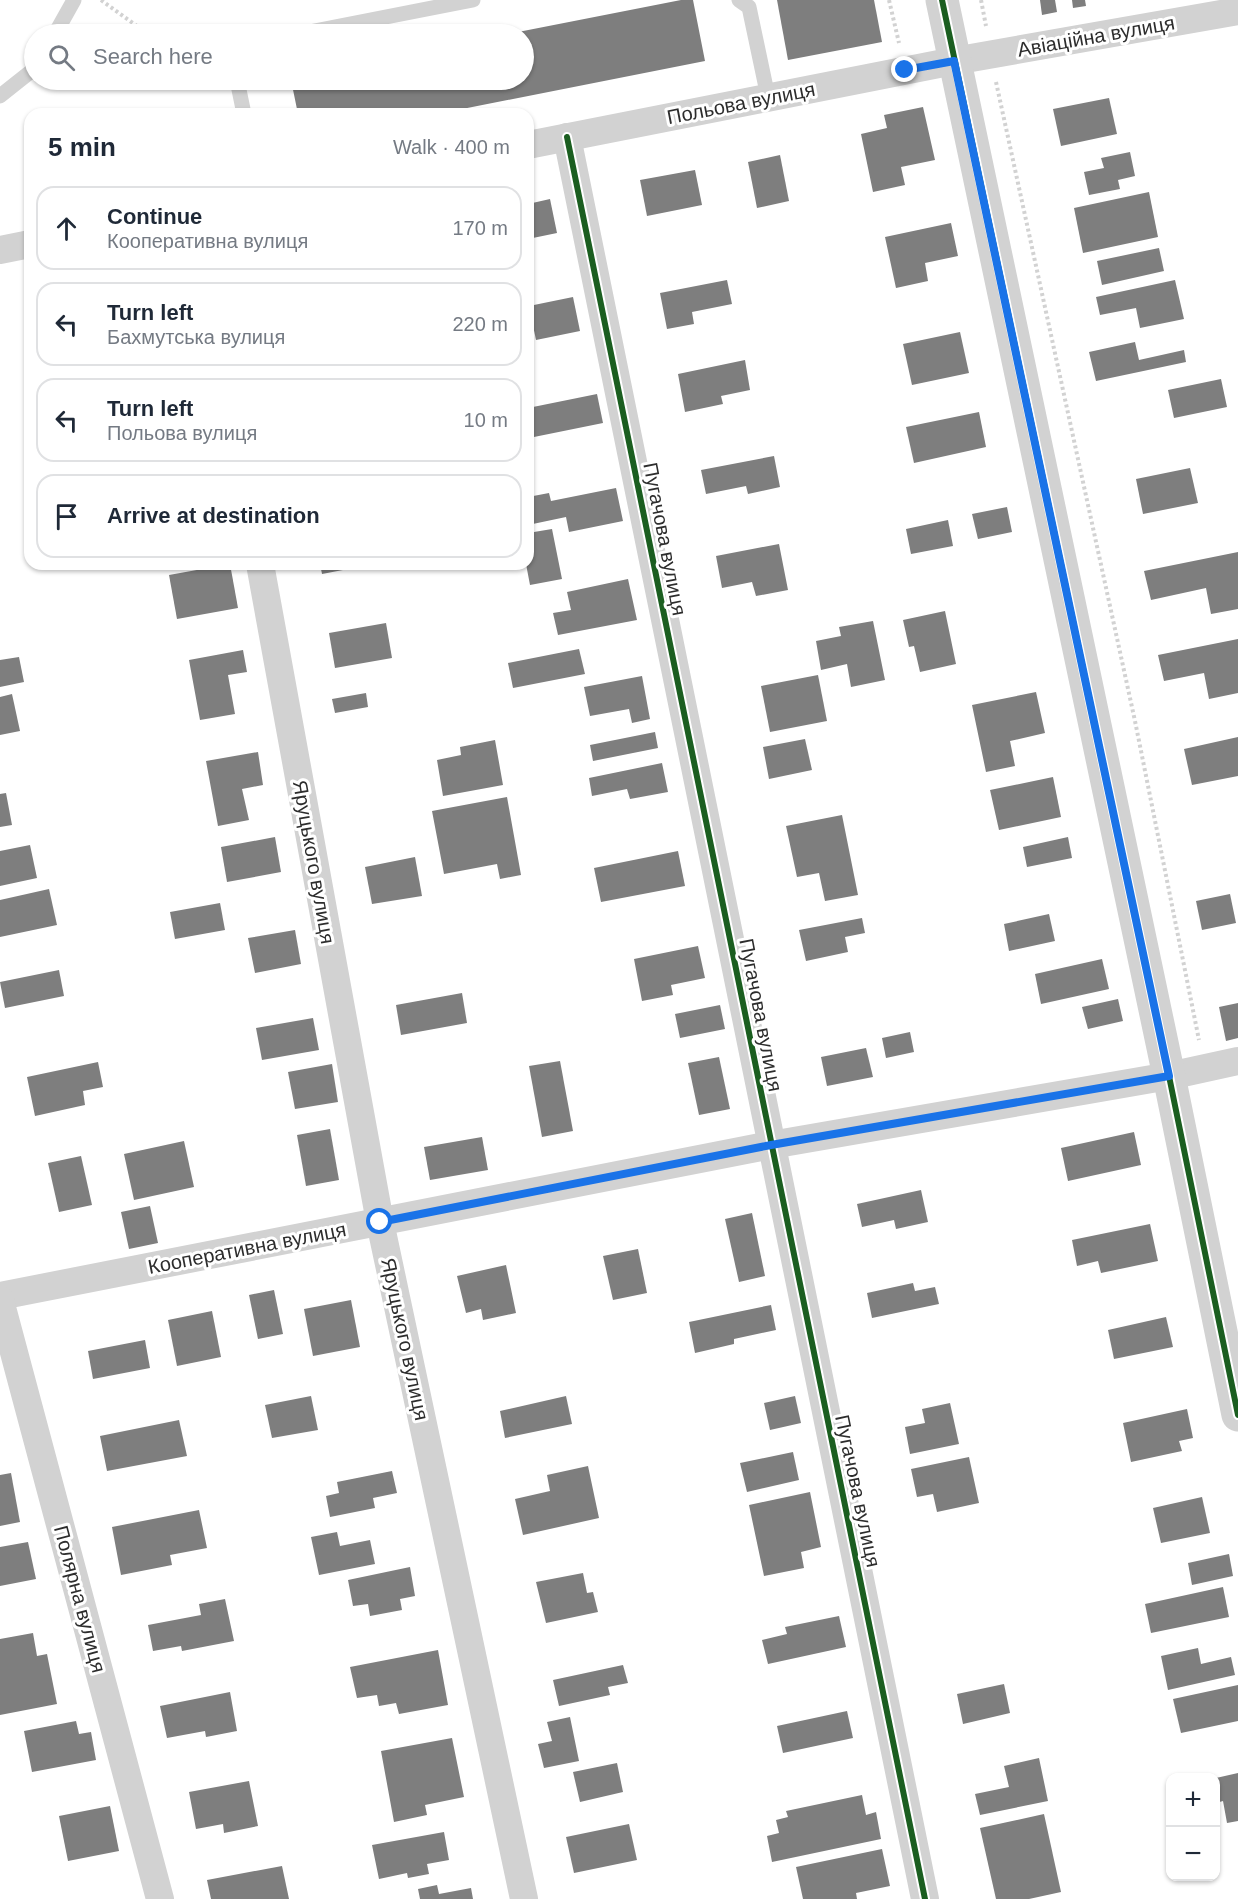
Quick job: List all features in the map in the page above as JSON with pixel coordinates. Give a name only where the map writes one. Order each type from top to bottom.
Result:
[{"type":"street","points":[[942,0],[1169,1076],[1238,1415]]},
{"type":"street","name":"Авіаційна вулиця","points":[[954,61],[1238,11]]},
{"type":"street","name":"Польова вулиця","points":[[534,144],[954,61]]},
{"type":"street","name":"Пугачова вулиця","points":[[567,137],[925,1899]]},
{"type":"street","points":[[0,250],[24,245]]},
{"type":"street","name":"Яруцького вулиця","points":[[261,570],[380,1222],[524,1899]]},
{"type":"street","name":"Кооперативна вулиця","points":[[0,1298],[771,1145],[1169,1076],[1238,1061]]},
{"type":"street","name":"Полярна вулиця","points":[[0,1298],[160,1899]]},
{"type":"lane","points":[[61,24],[74,0]]},
{"type":"lane","points":[[350,24],[473,0]]},
{"type":"lane","points":[[740,0],[749,7],[768,97]]},
{"type":"lane","points":[[0,96],[24,77]]},
{"type":"lane","points":[[239,90],[243,108]]},
{"type":"path","points":[[101,0],[134,24]]},
{"type":"path","points":[[890,0],[905,70]]},
{"type":"path","points":[[981,0],[988,35]]},
{"type":"path","points":[[995,75],[1135,721],[1201,1048]]},
{"type":"building","points":[[681,0],[693,0],[705,61],[467,108],[297,108],[293,90],[534,90],[534,29]]},
{"type":"building","points":[[777,0],[874,0],[882,42],[788,60]]},
{"type":"building","points":[[1040,0],[1055,0],[1057,12],[1042,15]]},
{"type":"building","points":[[1072,0],[1085,0],[1086,6],[1073,8]]},
{"type":"building","points":[[1109,98],[1117,134],[1061,146],[1053,109]]},
{"type":"building","points":[[923,107],[935,160],[901,167],[905,185],[873,192],[861,134],[887,128],[884,115]]},
{"type":"building","points":[[1130,152],[1135,176],[1118,180],[1120,189],[1089,195],[1084,172],[1104,168],[1101,158]]},
{"type":"building","points":[[780,155],[789,201],[757,208],[748,162]]},
{"type":"building","points":[[695,170],[702,205],[647,216],[640,180]]},
{"type":"building","points":[[1149,192],[1158,237],[1083,253],[1074,208]]},
{"type":"building","points":[[550,199],[557,233],[534,238],[534,203]]},
{"type":"building","points":[[951,223],[958,256],[925,263],[928,281],[896,288],[885,237]]},
{"type":"building","points":[[1159,248],[1164,271],[1102,285],[1097,261]]},
{"type":"building","points":[[727,280],[732,304],[692,312],[694,324],[667,329],[660,293]]},
{"type":"building","points":[[1175,280],[1184,319],[1140,328],[1136,308],[1100,315],[1096,297]]},
{"type":"building","points":[[573,297],[580,331],[536,340],[534,305]]},
{"type":"building","points":[[960,332],[969,373],[912,385],[903,344]]},
{"type":"building","points":[[1135,342],[1139,360],[1184,350],[1186,362],[1096,381],[1089,352]]},
{"type":"building","points":[[745,360],[750,390],[721,396],[723,404],[685,412],[678,374]]},
{"type":"building","points":[[1221,379],[1227,407],[1174,418],[1168,390]]},
{"type":"building","points":[[597,394],[603,423],[534,437],[534,407]]},
{"type":"building","points":[[979,412],[986,447],[914,463],[906,427]]},
{"type":"building","points":[[774,456],[780,487],[748,494],[746,486],[706,494],[701,470]]},
{"type":"building","points":[[1190,468],[1198,503],[1143,514],[1136,479]]},
{"type":"building","points":[[616,488],[623,521],[569,532],[566,517],[534,524],[534,496],[549,493],[551,501]]},
{"type":"building","points":[[1007,507],[1012,532],[978,539],[972,514]]},
{"type":"building","points":[[948,520],[953,546],[911,554],[906,529]]},
{"type":"building","points":[[552,529],[562,579],[530,585],[527,570],[534,570],[534,532]]},
{"type":"building","points":[[779,544],[788,590],[756,596],[752,582],[722,588],[716,556]]},
{"type":"building","points":[[1238,552],[1238,609],[1211,614],[1206,588],[1151,600],[1144,571]]},
{"type":"building","points":[[197,570],[231,570],[238,608],[177,619],[169,575]]},
{"type":"building","points":[[321,570],[343,570],[322,574]]},
{"type":"building","points":[[628,579],[637,620],[558,635],[553,613],[571,610],[567,592]]},
{"type":"building","points":[[945,611],[956,664],[920,672],[914,646],[909,647],[903,620]]},
{"type":"building","points":[[873,621],[885,680],[851,687],[847,664],[821,670],[816,641],[841,636],[839,627]]},
{"type":"building","points":[[386,623],[392,658],[335,668],[329,633]]},
{"type":"building","points":[[1238,639],[1238,693],[1209,699],[1204,673],[1164,681],[1158,655]]},
{"type":"building","points":[[579,649],[585,674],[513,688],[508,663]]},
{"type":"building","points":[[243,650],[247,672],[228,675],[235,714],[200,720],[189,660]]},
{"type":"building","points":[[19,657],[24,682],[0,687],[0,660]]},
{"type":"building","points":[[818,675],[827,721],[770,732],[761,686]]},
{"type":"building","points":[[642,676],[650,719],[632,723],[629,709],[590,716],[584,687]]},
{"type":"building","points":[[1036,692],[1045,733],[1010,741],[1015,766],[986,772],[972,705]]},
{"type":"building","points":[[366,693],[368,707],[335,713],[332,699]]},
{"type":"building","points":[[12,694],[20,731],[0,735],[0,697]]},
{"type":"building","points":[[655,732],[658,748],[593,761],[590,745]]},
{"type":"building","points":[[1238,737],[1238,776],[1192,785],[1184,749]]},
{"type":"building","points":[[805,739],[812,770],[769,779],[763,747]]},
{"type":"building","points":[[495,740],[503,785],[443,796],[437,760],[461,755],[460,747]]},
{"type":"building","points":[[258,752],[263,785],[242,789],[249,820],[218,826],[206,761]]},
{"type":"building","points":[[662,763],[668,792],[630,799],[627,789],[592,796],[589,778]]},
{"type":"building","points":[[1053,777],[1061,817],[999,830],[990,790]]},
{"type":"building","points":[[6,793],[12,825],[0,827],[0,794]]},
{"type":"building","points":[[507,797],[521,875],[500,879],[497,864],[444,874],[432,811]]},
{"type":"building","points":[[842,815],[858,895],[825,901],[819,873],[797,877],[786,826]]},
{"type":"building","points":[[275,837],[281,872],[227,882],[221,847]]},
{"type":"building","points":[[1068,837],[1072,858],[1027,867],[1023,847]]},
{"type":"building","points":[[30,845],[37,878],[0,886],[0,851]]},
{"type":"building","points":[[678,851],[685,886],[601,902],[594,868]]},
{"type":"building","points":[[415,857],[422,896],[372,904],[365,867]]},
{"type":"building","points":[[49,889],[57,925],[0,937],[0,900]]},
{"type":"building","points":[[1230,894],[1236,923],[1202,930],[1196,901]]},
{"type":"building","points":[[220,903],[225,930],[175,939],[170,912]]},
{"type":"building","points":[[1049,914],[1055,941],[1009,951],[1004,924]]},
{"type":"building","points":[[862,918],[865,933],[845,937],[848,952],[806,961],[799,930]]},
{"type":"building","points":[[295,930],[301,964],[255,973],[248,938]]},
{"type":"building","points":[[698,946],[705,978],[671,985],[673,995],[642,1001],[634,959]]},
{"type":"building","points":[[1102,959],[1109,989],[1041,1004],[1035,974]]},
{"type":"building","points":[[59,970],[64,996],[5,1008],[0,982]]},
{"type":"building","points":[[462,993],[467,1023],[401,1035],[396,1005]]},
{"type":"building","points":[[1118,999],[1123,1021],[1088,1029],[1082,1007]]},
{"type":"building","points":[[1238,1003],[1238,1038],[1226,1041],[1219,1007]]},
{"type":"building","points":[[720,1005],[725,1029],[680,1038],[675,1014]]},
{"type":"building","points":[[313,1018],[319,1050],[262,1060],[256,1028]]},
{"type":"building","points":[[910,1032],[914,1052],[886,1058],[882,1038]]},
{"type":"building","points":[[866,1048],[873,1077],[827,1086],[821,1057]]},
{"type":"building","points":[[719,1057],[730,1109],[699,1115],[688,1063]]},
{"type":"building","points":[[560,1061],[573,1131],[542,1137],[529,1066]]},
{"type":"building","points":[[98,1062],[103,1087],[83,1091],[85,1105],[35,1116],[27,1077]]},
{"type":"building","points":[[332,1064],[338,1102],[295,1109],[288,1072]]},
{"type":"building","points":[[330,1129],[339,1180],[306,1186],[297,1135]]},
{"type":"building","points":[[1134,1132],[1141,1165],[1068,1181],[1061,1148]]},
{"type":"building","points":[[482,1137],[488,1170],[430,1180],[424,1147]]},
{"type":"building","points":[[184,1141],[194,1187],[134,1200],[124,1154]]},
{"type":"building","points":[[81,1156],[92,1205],[59,1212],[48,1163]]},
{"type":"building","points":[[921,1190],[928,1222],[896,1229],[894,1220],[862,1227],[857,1204]]},
{"type":"building","points":[[150,1206],[158,1243],[129,1249],[121,1212]]},
{"type":"building","points":[[752,1213],[765,1276],[739,1282],[725,1219]]},
{"type":"building","points":[[1150,1224],[1158,1261],[1101,1273],[1098,1261],[1077,1266],[1072,1240]]},
{"type":"building","points":[[638,1249],[647,1293],[613,1300],[603,1256]]},
{"type":"building","points":[[506,1265],[516,1313],[483,1320],[481,1309],[466,1313],[457,1276]]},
{"type":"building","points":[[913,1283],[915,1291],[935,1287],[939,1304],[872,1318],[867,1293]]},
{"type":"building","points":[[274,1290],[283,1334],[258,1339],[249,1295]]},
{"type":"building","points":[[351,1300],[360,1347],[313,1356],[304,1309]]},
{"type":"building","points":[[771,1305],[776,1330],[734,1339],[734,1344],[695,1353],[689,1322]]},
{"type":"building","points":[[212,1311],[221,1357],[177,1366],[168,1320]]},
{"type":"building","points":[[1166,1317],[1173,1347],[1114,1359],[1108,1330]]},
{"type":"building","points":[[145,1340],[150,1368],[93,1379],[88,1351]]},
{"type":"building","points":[[311,1396],[318,1430],[272,1438],[265,1405]]},
{"type":"building","points":[[566,1396],[572,1424],[505,1438],[500,1411]]},
{"type":"building","points":[[795,1396],[801,1423],[770,1430],[764,1403]]},
{"type":"building","points":[[950,1403],[959,1444],[910,1454],[905,1427],[925,1423],[922,1409]]},
{"type":"building","points":[[1187,1409],[1193,1438],[1179,1441],[1182,1451],[1131,1462],[1123,1423]]},
{"type":"building","points":[[179,1420],[187,1456],[107,1471],[100,1436]]},
{"type":"building","points":[[793,1452],[799,1480],[747,1492],[740,1463]]},
{"type":"building","points":[[969,1457],[979,1503],[937,1512],[933,1494],[917,1497],[911,1469]]},
{"type":"building","points":[[588,1466],[599,1518],[523,1535],[515,1499],[550,1491],[547,1475]]},
{"type":"building","points":[[392,1471],[397,1493],[373,1498],[375,1508],[330,1517],[326,1496],[339,1493],[337,1482]]},
{"type":"building","points":[[11,1473],[20,1522],[0,1526],[0,1475]]},
{"type":"building","points":[[810,1492],[821,1547],[801,1552],[804,1568],[764,1576],[749,1505]]},
{"type":"building","points":[[1202,1497],[1210,1533],[1161,1543],[1153,1508]]},
{"type":"building","points":[[199,1510],[207,1548],[170,1555],[172,1565],[121,1575],[112,1527]]},
{"type":"building","points":[[337,1532],[340,1546],[370,1540],[375,1564],[319,1575],[311,1537]]},
{"type":"building","points":[[28,1542],[36,1579],[0,1586],[0,1547]]},
{"type":"building","points":[[1229,1554],[1233,1576],[1192,1585],[1188,1563]]},
{"type":"building","points":[[410,1567],[415,1596],[400,1599],[402,1610],[370,1616],[368,1604],[353,1606],[348,1580]]},
{"type":"building","points":[[583,1573],[587,1593],[593,1592],[598,1612],[546,1623],[536,1582]]},
{"type":"building","points":[[1223,1587],[1229,1617],[1151,1633],[1145,1604]]},
{"type":"building","points":[[225,1599],[234,1641],[182,1651],[181,1646],[153,1651],[148,1625],[201,1615],[199,1604]]},
{"type":"building","points":[[839,1616],[846,1647],[768,1664],[762,1640],[787,1634],[785,1627]]},
{"type":"building","points":[[33,1633],[37,1656],[47,1654],[57,1704],[0,1715],[0,1639]]},
{"type":"building","points":[[1198,1648],[1201,1664],[1231,1657],[1235,1675],[1168,1690],[1161,1656]]},
{"type":"building","points":[[438,1650],[448,1705],[399,1714],[396,1703],[379,1706],[377,1695],[357,1698],[350,1667]]},
{"type":"building","points":[[623,1665],[628,1683],[608,1687],[610,1695],[559,1706],[553,1680]]},
{"type":"building","points":[[1004,1684],[1010,1713],[963,1724],[957,1694]]},
{"type":"building","points":[[1238,1685],[1238,1721],[1181,1733],[1173,1699]]},
{"type":"building","points":[[230,1692],[237,1731],[206,1737],[205,1731],[167,1738],[160,1706]]},
{"type":"building","points":[[847,1711],[853,1738],[783,1753],[777,1726]]},
{"type":"building","points":[[570,1717],[579,1761],[544,1768],[538,1744],[552,1741],[547,1722]]},
{"type":"building","points":[[76,1721],[79,1734],[91,1732],[96,1760],[32,1772],[24,1731]]},
{"type":"building","points":[[452,1738],[464,1797],[425,1805],[427,1815],[394,1822],[381,1751]]},
{"type":"building","points":[[1039,1758],[1048,1801],[980,1815],[975,1794],[1009,1787],[1004,1766]]},
{"type":"building","points":[[617,1763],[623,1792],[580,1802],[573,1772]]},
{"type":"building","points":[[1238,1773],[1238,1821],[1227,1823],[1223,1801],[1220,1802],[1220,1777]]},
{"type":"building","points":[[249,1781],[258,1826],[224,1833],[223,1824],[196,1829],[189,1792]]},
{"type":"building","points":[[862,1795],[866,1815],[876,1812],[881,1839],[772,1862],[767,1836],[779,1833],[776,1820],[788,1817],[786,1811]]},
{"type":"building","points":[[110,1806],[119,1851],[68,1861],[59,1816]]},
{"type":"building","points":[[1044,1814],[1061,1892],[1029,1899],[996,1899],[980,1828]]},
{"type":"building","points":[[629,1824],[637,1860],[574,1873],[566,1837]]},
{"type":"building","points":[[444,1832],[449,1860],[427,1864],[429,1874],[408,1878],[407,1873],[379,1879],[372,1845]]},
{"type":"building","points":[[882,1849],[890,1886],[856,1893],[857,1899],[803,1899],[796,1867]]},
{"type":"building","points":[[282,1866],[289,1899],[211,1899],[207,1880]]},
{"type":"building","points":[[437,1885],[439,1894],[471,1888],[473,1899],[420,1899],[418,1889]]},
{"type":"cycle path","points":[[942,0],[1169,1076],[1238,1415]]},
{"type":"cycle path","points":[[567,137],[925,1899]]},
{"type":"route","points":[[380,1222],[771,1145],[1169,1076],[954,61],[905,70]]}]
